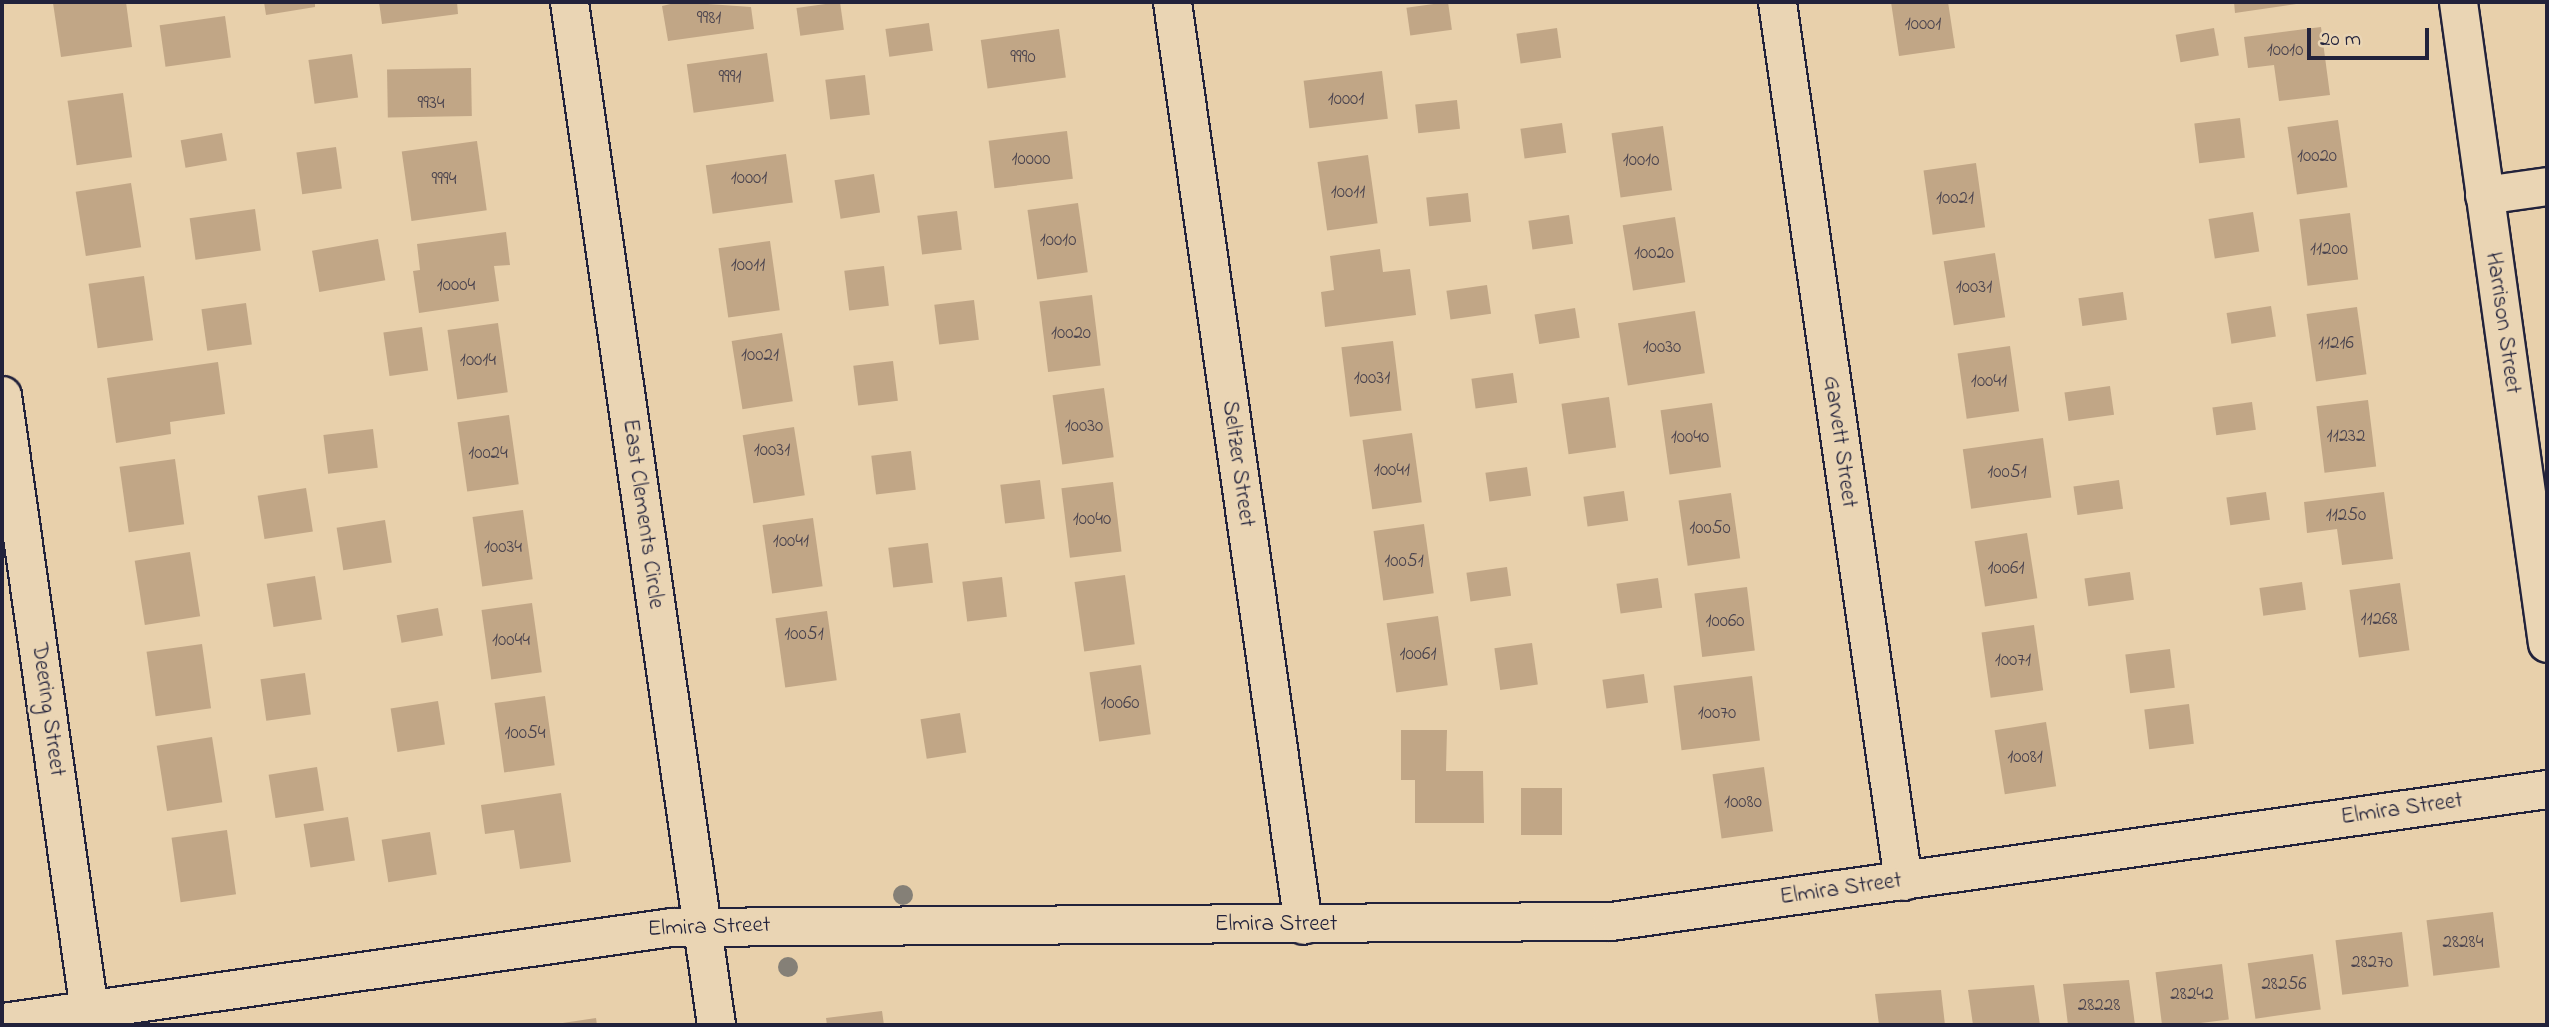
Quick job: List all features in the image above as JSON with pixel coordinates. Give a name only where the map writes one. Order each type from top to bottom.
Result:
[{"type":"street","name":"East Clements Circle","points":[[569,2],[716,1025]]},
{"type":"street","name":"Seltzer Street","points":[[1172,2],[1303,925]]},
{"type":"street","name":"Garvett Street","points":[[1777,2],[1903,881]]},
{"type":"street","name":"Harrison Street","points":[[2458,2],[2547,643]]},
{"type":"street","points":[[2484,195],[2547,186]]},
{"type":"street","name":"Deering Street","points":[[2,395],[90,1017]]},
{"type":"street","name":"Elmira Street","points":[[2,1021],[90,1017],[700,926],[1303,925],[1611,921],[2547,789]]},
{"type":"building","points":[[126,2],[132,47],[61,57],[53,3]]},
{"type":"building","points":[[264,2],[315,2],[315,7],[266,15]]},
{"type":"building","points":[[379,2],[457,2],[458,14],[382,24]]},
{"type":"building","points":[[679,2],[751,7],[754,29],[668,41],[662,6]]},
{"type":"building","points":[[840,2],[844,30],[800,36],[796,8]]},
{"type":"building","points":[[1448,2],[1452,30],[1410,36],[1406,8]]},
{"type":"building","points":[[1891,2],[1948,2],[1955,48],[1899,56]]},
{"type":"building","points":[[2234,2],[2303,2],[2303,3],[2235,13]]},
{"type":"building","points":[[225,16],[231,58],[165,67],[160,25]]},
{"type":"building","points":[[929,23],[933,51],[889,57],[885,29]]},
{"type":"building","points":[[2321,27],[2330,95],[2279,101],[2274,65],[2248,68],[2244,37]]},
{"type":"building","points":[[1557,28],[1561,58],[1521,63],[1516,34]]},
{"type":"building","points":[[2214,28],[2219,56],[2180,62],[2176,35]]},
{"type":"building","points":[[1059,29],[1066,78],[988,89],[981,40]]},
{"type":"building","points":[[767,53],[774,102],[694,113],[687,64]]},
{"type":"building","points":[[352,54],[358,98],[315,104],[308,60]]},
{"type":"building","points":[[471,68],[472,116],[388,117],[387,69]]},
{"type":"building","points":[[1382,71],[1388,119],[1309,128],[1304,81]]},
{"type":"building","points":[[865,75],[870,115],[830,120],[825,80]]},
{"type":"building","points":[[123,93],[132,157],[77,165],[68,101]]},
{"type":"building","points":[[1457,100],[1460,129],[1418,133],[1415,104]]},
{"type":"building","points":[[2240,118],[2245,158],[2199,163],[2194,124]]},
{"type":"building","points":[[2338,120],[2347,187],[2297,194],[2287,127]]},
{"type":"building","points":[[1562,123],[1566,153],[1525,159],[1520,129]]},
{"type":"building","points":[[1663,126],[1672,190],[1621,198],[1612,133]]},
{"type":"building","points":[[1067,131],[1073,179],[994,188],[989,141]]},
{"type":"building","points":[[222,133],[227,161],[186,168],[181,140]]},
{"type":"building","points":[[477,141],[487,210],[411,221],[402,152]]},
{"type":"building","points":[[336,147],[342,189],[302,194],[296,153]]},
{"type":"building","points":[[786,154],[793,203],[713,214],[706,165]]},
{"type":"building","points":[[1368,155],[1378,223],[1327,230],[1317,162]]},
{"type":"building","points":[[1976,163],[1985,227],[1933,235],[1924,170]]},
{"type":"building","points":[[874,174],[880,213],[841,219],[834,180]]},
{"type":"building","points":[[131,183],[141,247],[86,256],[76,192]]},
{"type":"building","points":[[1468,193],[1471,222],[1429,226],[1426,197]]},
{"type":"building","points":[[1078,203],[1088,272],[1037,279],[1027,210]]},
{"type":"building","points":[[255,209],[261,251],[195,260],[190,218]]},
{"type":"building","points":[[957,211],[962,250],[922,255],[917,216]]},
{"type":"building","points":[[2253,212],[2259,252],[2215,259],[2209,219]]},
{"type":"building","points":[[2350,213],[2358,280],[2308,286],[2299,219]]},
{"type":"building","points":[[1569,215],[1573,244],[1532,249],[1528,221]]},
{"type":"building","points":[[1675,217],[1685,282],[1633,290],[1623,225]]},
{"type":"building","points":[[506,232],[510,265],[494,266],[499,301],[419,313],[413,271],[420,270],[417,244]]},
{"type":"building","points":[[378,239],[385,280],[319,292],[312,251]]},
{"type":"building","points":[[770,241],[780,310],[728,318],[719,248]]},
{"type":"building","points":[[1380,249],[1383,272],[1410,269],[1416,315],[1325,327],[1321,292],[1334,290],[1330,256]]},
{"type":"building","points":[[1995,253],[2005,317],[1954,325],[1944,261]]},
{"type":"building","points":[[884,266],[889,306],[849,311],[844,271]]},
{"type":"building","points":[[144,276],[153,340],[98,348],[89,284]]},
{"type":"building","points":[[1487,285],[1491,314],[1450,319],[1446,291]]},
{"type":"building","points":[[2123,292],[2127,320],[2082,326],[2078,298]]},
{"type":"building","points":[[1092,295],[1101,365],[1048,372],[1039,301]]},
{"type":"building","points":[[974,300],[979,340],[939,345],[934,305]]},
{"type":"building","points":[[246,303],[252,345],[207,351],[201,309]]},
{"type":"building","points":[[2271,306],[2276,337],[2231,344],[2227,313]]},
{"type":"building","points":[[2357,307],[2366,374],[2316,381],[2306,314]]},
{"type":"building","points":[[1575,308],[1580,338],[1539,344],[1535,314]]},
{"type":"building","points":[[1695,311],[1705,373],[1628,385],[1618,323]]},
{"type":"building","points":[[498,323],[508,392],[457,399],[447,330]]},
{"type":"building","points":[[422,327],[428,371],[390,376],[383,332]]},
{"type":"building","points":[[782,333],[793,401],[742,409],[732,341]]},
{"type":"building","points":[[1393,341],[1402,410],[1350,417],[1341,347]]},
{"type":"building","points":[[2010,346],[2019,411],[1967,419],[1958,353]]},
{"type":"building","points":[[893,361],[898,401],[858,406],[853,366]]},
{"type":"building","points":[[218,362],[225,414],[170,422],[171,434],[116,443],[107,378]]},
{"type":"building","points":[[1513,373],[1517,403],[1476,409],[1471,379]]},
{"type":"building","points":[[2110,386],[2114,415],[2068,421],[2064,392]]},
{"type":"building","points":[[1104,388],[1114,457],[1062,465],[1053,395]]},
{"type":"building","points":[[1609,397],[1616,448],[1569,454],[1561,404]]},
{"type":"building","points":[[2368,400],[2376,467],[2325,473],[2316,406]]},
{"type":"building","points":[[2252,402],[2256,430],[2216,435],[2212,408]]},
{"type":"building","points":[[1712,403],[1721,467],[1670,475],[1661,410]]},
{"type":"building","points":[[509,415],[519,484],[467,492],[458,422]]},
{"type":"building","points":[[794,427],[805,495],[753,503],[743,435]]},
{"type":"building","points":[[373,429],[378,468],[328,474],[323,435]]},
{"type":"building","points":[[1412,433],[1422,502],[1372,509],[1362,440]]},
{"type":"building","points":[[2043,438],[2051,497],[1971,509],[1963,449]]},
{"type":"building","points":[[911,451],[916,490],[876,495],[871,456]]},
{"type":"building","points":[[175,459],[184,524],[129,532],[120,467]]},
{"type":"building","points":[[1527,467],[1531,496],[1489,502],[1485,473]]},
{"type":"building","points":[[1040,480],[1045,519],[1005,524],[1000,485]]},
{"type":"building","points":[[2119,480],[2123,509],[2077,515],[2073,486]]},
{"type":"building","points":[[1113,482],[1122,551],[1070,558],[1061,488]]},
{"type":"building","points":[[306,488],[313,531],[264,539],[258,496]]},
{"type":"building","points":[[1624,491],[1628,521],[1588,526],[1583,497]]},
{"type":"building","points":[[2266,492],[2270,520],[2230,525],[2226,498]]},
{"type":"building","points":[[2384,492],[2393,559],[2342,565],[2337,529],[2307,533],[2304,502]]},
{"type":"building","points":[[1731,493],[1740,558],[1688,566],[1679,500]]},
{"type":"building","points":[[523,510],[533,579],[482,586],[472,517]]},
{"type":"building","points":[[813,518],[823,586],[772,593],[762,525]]},
{"type":"building","points":[[385,520],[392,562],[343,570],[337,528]]},
{"type":"building","points":[[1424,524],[1434,593],[1383,600],[1373,531]]},
{"type":"building","points":[[2027,533],[2037,598],[1985,606],[1975,541]]},
{"type":"building","points":[[928,543],[933,583],[893,588],[888,548]]},
{"type":"building","points":[[190,552],[200,616],[145,625],[135,561]]},
{"type":"building","points":[[1507,567],[1511,596],[1470,601],[1466,573]]},
{"type":"building","points":[[2130,572],[2134,600],[2088,606],[2084,578]]},
{"type":"building","points":[[1125,575],[1135,644],[1084,651],[1074,582]]},
{"type":"building","points":[[315,576],[322,619],[273,627],[267,584]]},
{"type":"building","points":[[1002,577],[1007,617],[967,622],[962,582]]},
{"type":"building","points":[[1658,578],[1662,608],[1621,614],[1616,584]]},
{"type":"building","points":[[2302,582],[2306,610],[2263,616],[2259,588]]},
{"type":"building","points":[[2400,583],[2409,650],[2359,657],[2349,590]]},
{"type":"building","points":[[1747,587],[1755,651],[1702,657],[1694,593]]},
{"type":"building","points":[[532,603],[542,672],[491,679],[481,610]]},
{"type":"building","points":[[438,608],[443,636],[402,643],[397,615]]},
{"type":"building","points":[[827,611],[837,680],[785,688],[776,618]]},
{"type":"building","points":[[1438,616],[1448,685],[1396,693],[1387,623]]},
{"type":"building","points":[[2034,625],[2043,690],[1991,698],[1982,632]]},
{"type":"building","points":[[1532,643],[1538,685],[1500,690],[1494,648]]},
{"type":"building","points":[[202,644],[211,708],[156,716],[147,652]]},
{"type":"building","points":[[2170,649],[2175,688],[2130,693],[2125,654]]},
{"type":"building","points":[[1141,665],[1151,734],[1099,742],[1090,672]]},
{"type":"building","points":[[305,673],[311,715],[266,721],[260,679]]},
{"type":"building","points":[[1644,674],[1648,703],[1606,709],[1602,680]]},
{"type":"building","points":[[1752,676],[1760,741],[1682,750],[1674,686]]},
{"type":"building","points":[[545,696],[555,765],[504,772],[494,703]]},
{"type":"building","points":[[438,701],[445,744],[397,752],[391,709]]},
{"type":"building","points":[[2189,704],[2194,744],[2149,749],[2144,709]]},
{"type":"building","points":[[960,713],[966,753],[927,759],[920,719]]},
{"type":"building","points":[[2046,722],[2056,786],[2005,794],[1995,730]]},
{"type":"building","points":[[1401,730],[1447,730],[1446,771],[1483,771],[1484,823],[1415,823],[1415,780],[1401,780]]},
{"type":"building","points":[[212,737],[222,802],[167,811],[157,746]]},
{"type":"building","points":[[317,767],[324,810],[275,818],[269,775]]},
{"type":"building","points":[[1764,767],[1773,831],[1722,839],[1713,774]]},
{"type":"building","points":[[1521,788],[1562,788],[1562,835],[1521,835]]},
{"type":"building","points":[[561,793],[571,862],[520,869],[514,830],[485,834],[481,805]]},
{"type":"building","points":[[348,817],[355,860],[310,867],[304,824]]},
{"type":"building","points":[[227,830],[236,894],[181,902],[172,838]]},
{"type":"building","points":[[430,832],[437,874],[388,882],[382,840]]},
{"type":"building","points":[[2493,912],[2500,968],[2433,976],[2426,920]]},
{"type":"building","points":[[2402,932],[2409,987],[2342,995],[2335,940]]},
{"type":"building","points":[[2313,954],[2321,1009],[2255,1019],[2248,963]]},
{"type":"building","points":[[2222,964],[2229,1020],[2162,1025],[2155,972]]},
{"type":"building","points":[[2129,980],[2135,1025],[2068,1025],[2063,984]]},
{"type":"building","points":[[2034,985],[2040,1025],[1973,1025],[1968,990]]},
{"type":"building","points":[[1941,990],[1945,1025],[1879,1025],[1875,994]]},
{"type":"building","points":[[882,1011],[884,1025],[827,1025],[826,1018]]},
{"type":"building","points":[[596,1018],[597,1025],[556,1025],[556,1024]]}]
